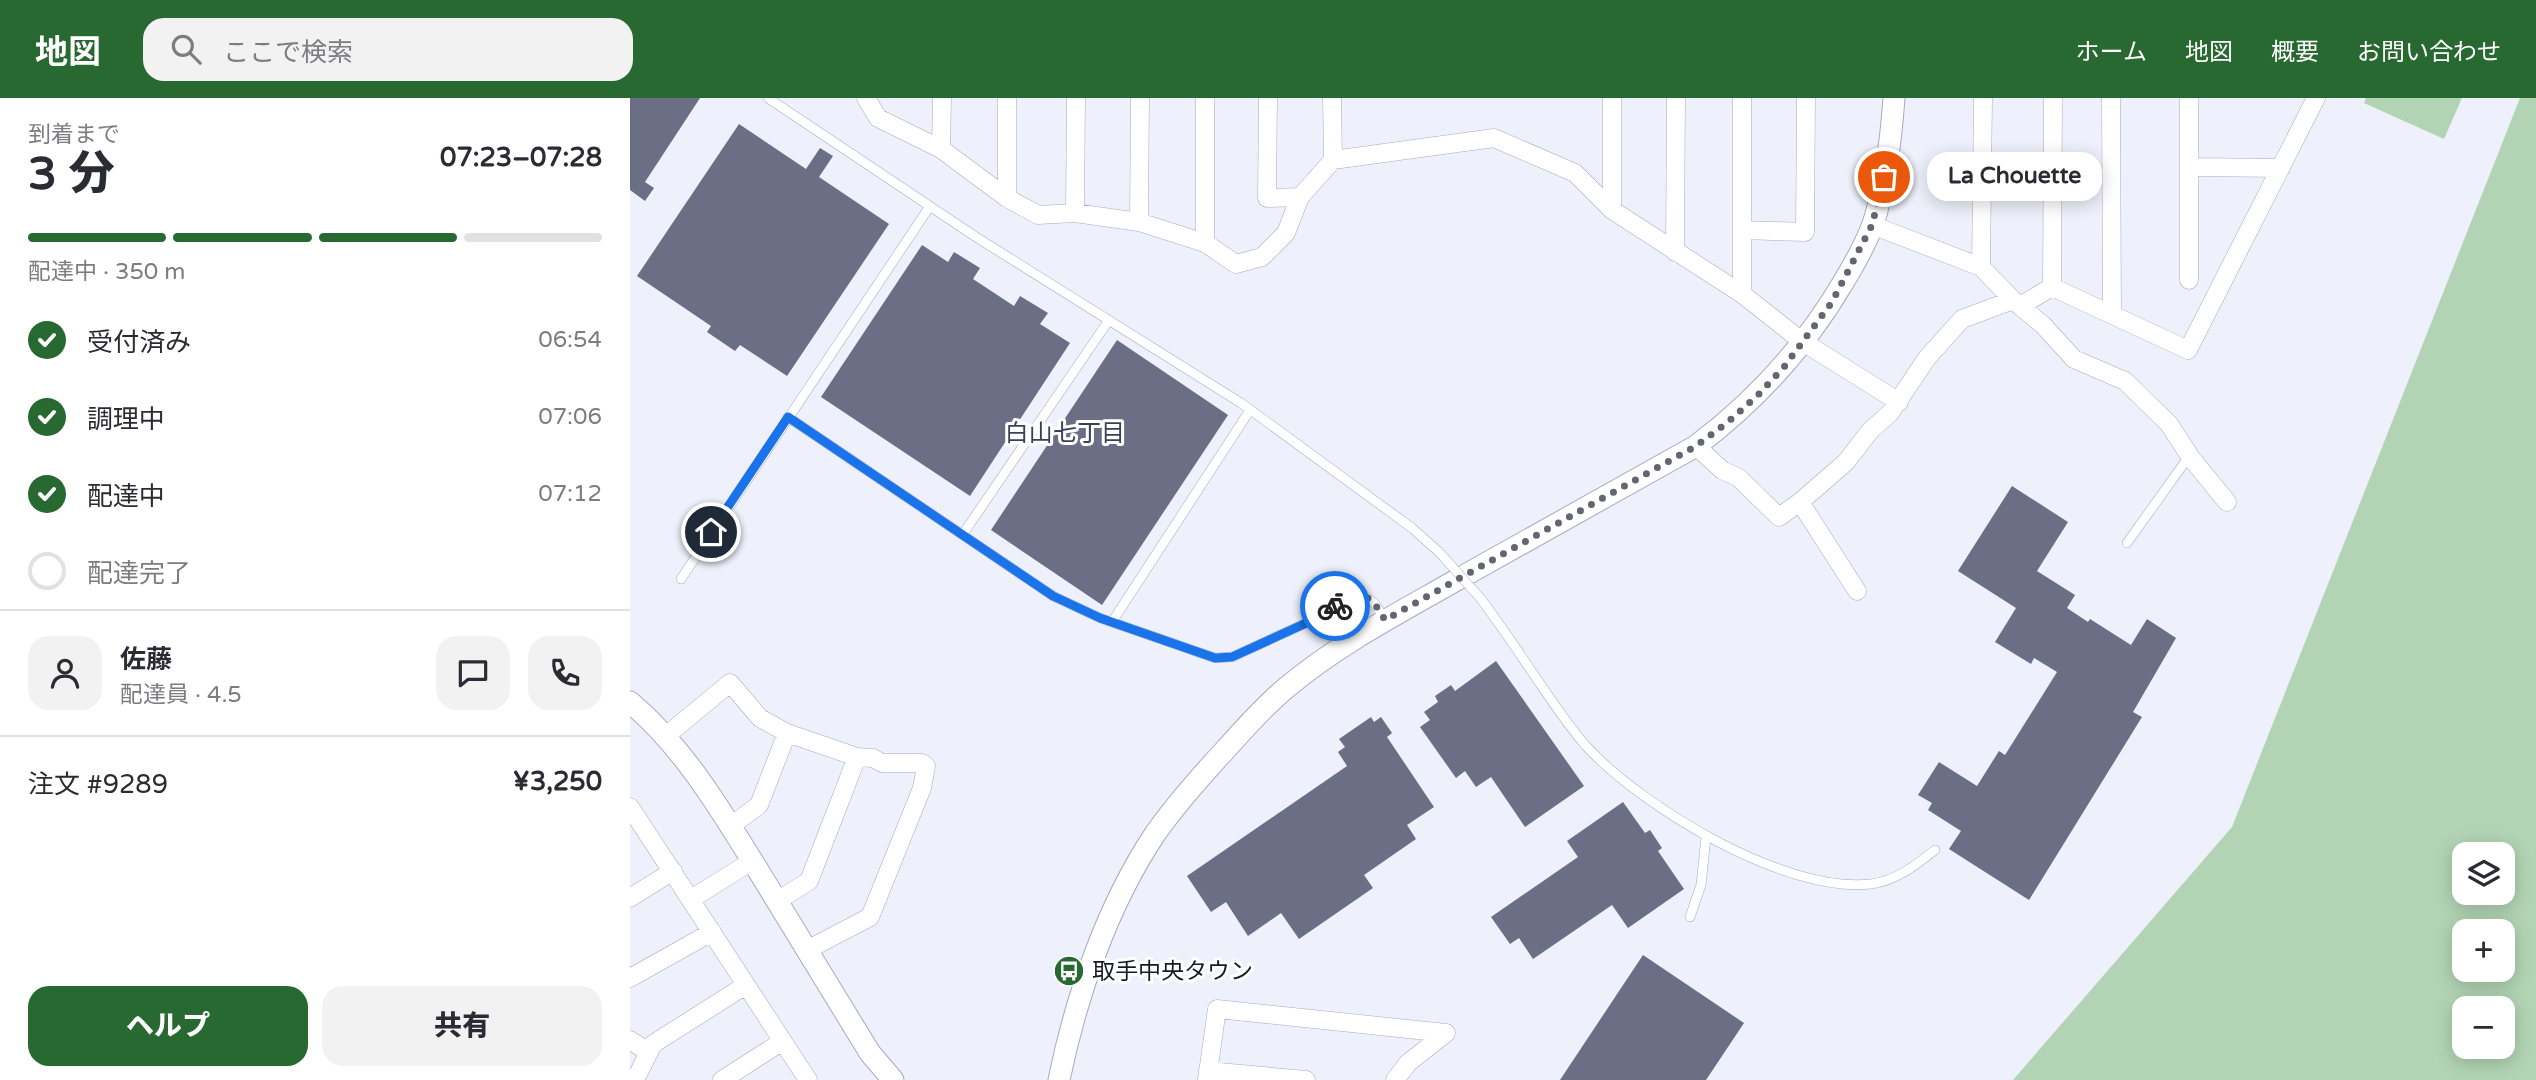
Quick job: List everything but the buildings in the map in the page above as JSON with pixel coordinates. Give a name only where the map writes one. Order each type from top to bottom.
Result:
[{"type":"street","points":[[866,98],[877,118],[942,149],[1007,198],[1038,215],[1075,213],[1139,222],[1205,243],[1236,264],[1262,257],[1286,233],[1300,197],[1333,160],[1494,138],[1575,173],[1612,210],[1742,294],[1803,342],[1899,401]]},
{"type":"street","points":[[942,98],[942,149]]},
{"type":"street","points":[[1007,98],[1007,198]]},
{"type":"street","points":[[1075,213],[1076,98]]},
{"type":"street","points":[[1139,222],[1140,98]]},
{"type":"street","points":[[1205,98],[1205,243]]},
{"type":"street","points":[[1268,98],[1267,198],[1300,197]]},
{"type":"street","points":[[1332,98],[1333,160]]},
{"type":"street","points":[[1612,98],[1612,210]]},
{"type":"street","points":[[1675,252],[1676,98]]},
{"type":"street","points":[[1742,98],[1742,294]]},
{"type":"street","points":[[1743,230],[1805,232],[1806,98]]},
{"type":"street","points":[[1059,1080],[1074,1016],[1119,899],[1155,835],[1196,781],[1286,688],[1333,653],[1385,620],[1696,446],[1758,395],[1803,342],[1832,302],[1872,225],[1884,177],[1894,98]]},
{"type":"street","points":[[1982,267],[1983,98]]},
{"type":"street","points":[[2052,287],[2053,98]]},
{"type":"street","points":[[2111,98],[2112,313]]},
{"type":"street","points":[[2189,98],[2189,280]]},
{"type":"street","points":[[1696,446],[1722,470],[1739,478],[1779,517],[1846,462],[1870,431],[1899,401],[1927,358],[1962,319],[2017,303],[2052,287],[2188,350],[2316,98]]},
{"type":"street","points":[[2189,167],[2281,168]]},
{"type":"street","points":[[1872,225],[1982,267],[2043,325],[2074,359],[2125,381],[2169,424],[2190,456],[2227,502]]},
{"type":"street","points":[[1800,502],[1857,591]]},
{"type":"street","points":[[667,735],[730,683],[760,718],[787,733],[882,763],[922,763],[926,771],[922,788],[870,918],[807,950]]},
{"type":"street","points":[[630,702],[667,735],[731,826],[870,1053],[893,1080]]},
{"type":"street","points":[[731,826],[759,804],[787,733]]},
{"type":"street","points":[[777,901],[809,881],[857,757]]},
{"type":"street","points":[[632,814],[673,871],[808,1080]]},
{"type":"street","points":[[691,899],[752,861]]},
{"type":"street","points":[[630,898],[673,871]]},
{"type":"street","points":[[630,978],[712,932]]},
{"type":"street","points":[[635,1080],[653,1044],[746,985]]},
{"type":"street","points":[[1306,1080],[1208,1075],[1217,1009],[1446,1033],[1408,1063],[1395,1080]]},
{"type":"street","points":[[630,1040],[648,1052]]},
{"type":"street","points":[[722,1080],[783,1041]]},
{"type":"lane","points":[[768,98],[930,206],[1250,410],[1412,528],[1440,553],[1481,599],[1587,747],[1630,785],[1706,837],[1796,876],[1839,883],[1871,884],[1896,876],[1912,869],[1935,850]]},
{"type":"lane","points":[[681,579],[930,206]]},
{"type":"lane","points":[[963,534],[1109,320]]},
{"type":"lane","points":[[1112,622],[1250,410]]},
{"type":"lane","points":[[788,417],[1053,596],[1112,622],[1215,658],[1232,657],[1315,619],[1345,599],[1362,593],[1375,604],[1385,620]]},
{"type":"lane","points":[[2127,543],[2190,456]]},
{"type":"lane","points":[[1690,917],[1701,885],[1706,837]]},
{"type":"green space","points":[[2366,98],[2462,98],[2444,139],[2364,103]]},
{"type":"green space","points":[[2520,98],[2536,98],[2536,1080],[2013,1080],[2232,827]]},
{"type":"way so far","points":[[1335,606],[1362,593],[1375,604],[1385,620],[1696,446],[1728,422],[1784,367],[1832,302],[1872,225],[1884,177]]},
{"type":"place","name":"La Chouette","points":[[1884,177]]},
{"type":"place","name":"取手中央タウン","points":[[1069,971]]},
{"type":"district","name":"白山七丁目","points":[[1065,433]]},
{"type":"route","points":[[711,532],[788,417],[1053,596],[1100,618],[1205,656],[1232,657],[1315,619],[1335,606]]}]
